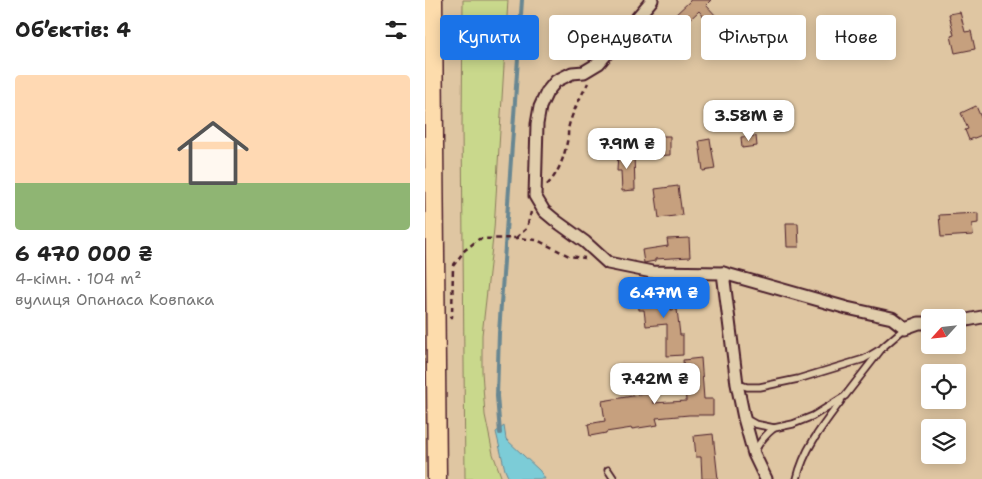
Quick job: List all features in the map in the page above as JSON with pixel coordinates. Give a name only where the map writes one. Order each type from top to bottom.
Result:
[{"type":"main road","points":[[433,0],[437,479]]},
{"type":"street","points":[[652,0],[599,63],[584,72],[572,73],[556,81],[547,92],[539,107],[535,196],[544,211],[585,242],[608,263],[652,272],[723,273],[823,302],[892,318],[905,328],[921,323]]},
{"type":"street","points":[[723,273],[737,384],[744,418],[754,454],[766,479]]},
{"type":"street","points":[[966,320],[982,317]]},
{"type":"lane","points":[[797,479],[809,448],[821,426],[883,348],[905,328]]},
{"type":"lane","points":[[737,384],[747,387],[760,387],[798,379],[864,359],[883,348]]},
{"type":"lane","points":[[744,418],[755,424],[774,428],[793,424],[813,416],[845,396]]},
{"type":"lane","points":[[754,454],[759,442],[774,428]]},
{"type":"lane","points":[[608,470],[614,479]]},
{"type":"path","points":[[516,238],[527,228],[535,196],[551,181],[561,164],[569,125],[578,102],[599,63]]},
{"type":"path","points":[[452,317],[453,266],[465,250],[479,239],[516,238],[537,240],[569,256],[608,263]]},
{"type":"green space","points":[[463,0],[508,0],[507,15],[463,15]]},
{"type":"green space","points":[[463,60],[504,60],[494,229],[482,335],[485,415],[493,454],[502,479],[465,479]]},
{"type":"water","points":[[504,426],[506,439],[540,471],[545,479],[509,479],[496,432]]},
{"type":"building","points":[[711,0],[706,5],[715,15],[702,15],[699,11],[691,18],[691,15],[675,15],[690,1]]},
{"type":"building","points":[[960,12],[965,32],[971,31],[975,49],[955,53],[951,36],[954,35],[949,14]]},
{"type":"building","points":[[976,106],[982,120],[982,135],[969,140],[965,130],[968,129],[961,113]]},
{"type":"building","points":[[650,136],[670,136],[670,155],[651,156]]},
{"type":"building","points":[[756,136],[757,146],[742,148],[741,137]]},
{"type":"building","points":[[710,139],[715,169],[703,171],[699,141]]},
{"type":"building","points":[[618,152],[634,152],[635,190],[622,191],[621,171],[617,171]]},
{"type":"building","points":[[678,186],[682,215],[659,218],[655,189]]},
{"type":"building","points":[[978,213],[978,223],[972,224],[973,235],[941,237],[939,215]]},
{"type":"building","points":[[786,223],[798,223],[799,247],[787,247]]},
{"type":"building","points":[[689,238],[690,257],[655,259],[655,261],[644,263],[642,250],[668,246],[667,239]]},
{"type":"building","points":[[659,291],[672,291],[671,310],[677,309],[680,335],[683,335],[683,355],[667,356],[667,324],[646,326],[644,310],[639,310],[638,297],[658,296]]},
{"type":"building","points":[[701,358],[704,399],[713,399],[713,415],[656,418],[658,425],[590,436],[588,424],[605,421],[602,401],[651,393],[653,403],[686,401],[683,360]]},
{"type":"building","points":[[713,434],[718,479],[702,479],[701,457],[696,457],[694,436]]},
{"type":"waterway","points":[[500,433],[497,396],[499,333],[522,0]]}]
